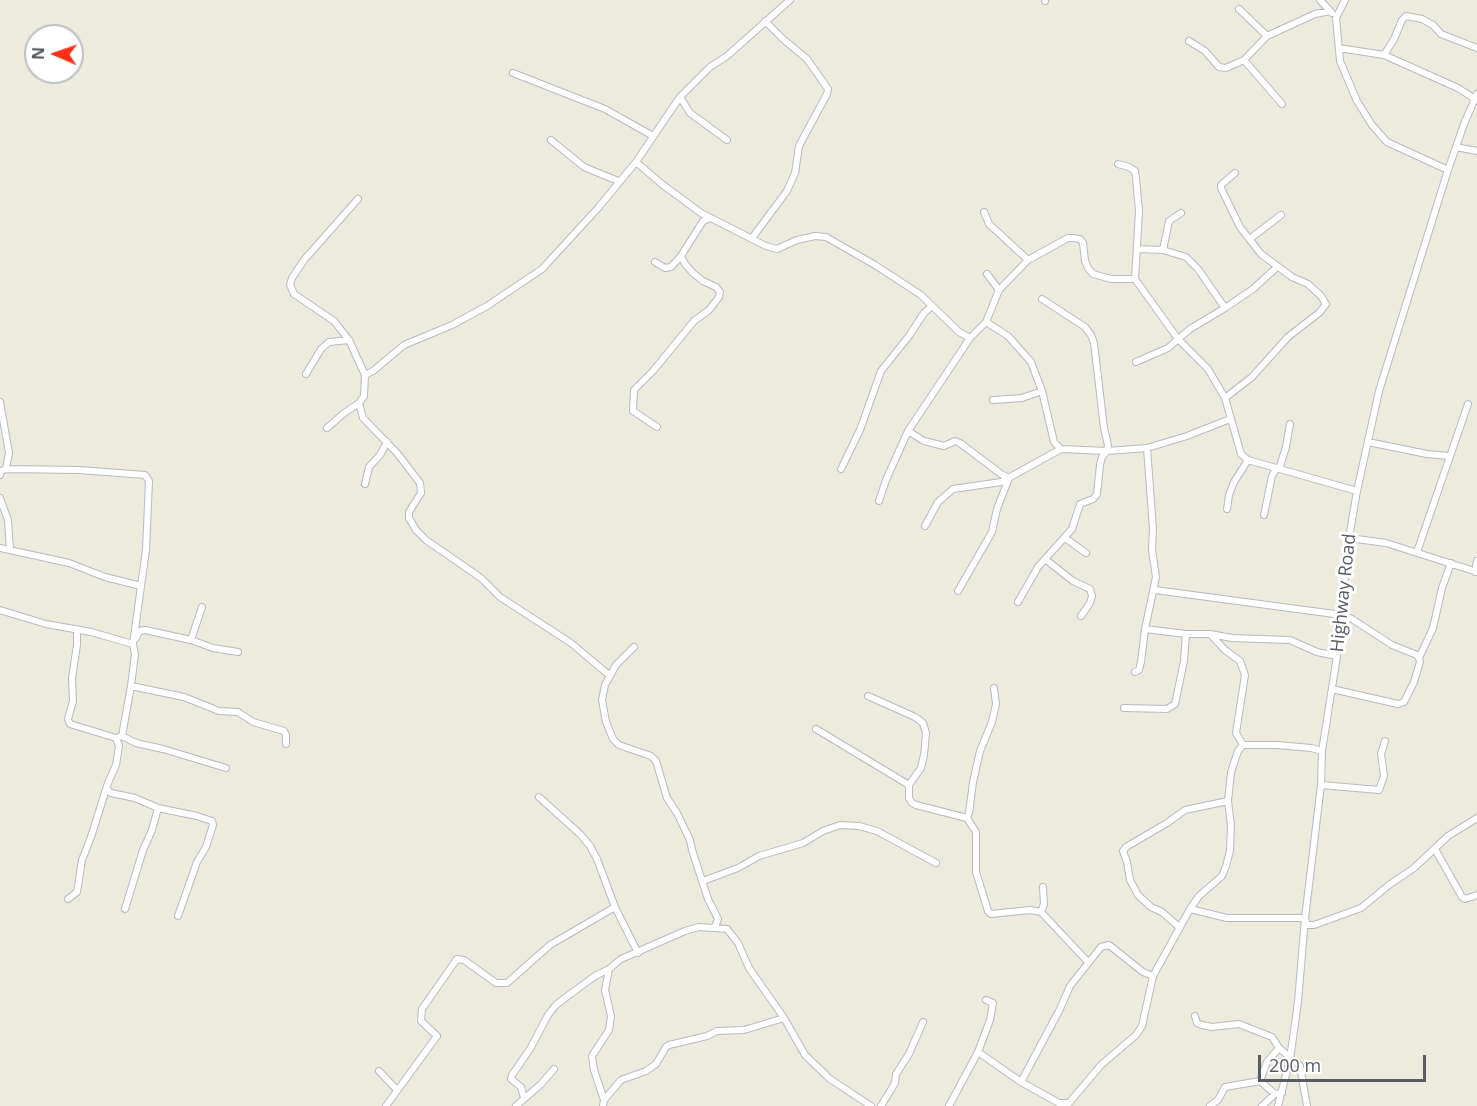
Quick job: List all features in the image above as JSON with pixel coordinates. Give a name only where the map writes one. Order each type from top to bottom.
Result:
[{"type":"street","points":[[365,375],[404,345],[452,326],[487,306],[542,269],[598,208],[636,162],[680,97],[710,67],[727,56],[790,0]]},
{"type":"street","points":[[1320,0],[1336,18]]},
{"type":"street","points":[[1345,0],[1336,18],[1340,61],[1349,86],[1372,125],[1388,142],[1448,170]]},
{"type":"street","points":[[1239,9],[1267,36]]},
{"type":"street","points":[[1189,41],[1205,51],[1219,67],[1226,68],[1244,60],[1267,36],[1315,14],[1330,11]]},
{"type":"street","points":[[1384,56],[1406,16],[1422,19],[1433,25],[1441,34],[1477,48]]},
{"type":"street","points":[[752,238],[787,191],[795,173],[799,146],[828,89],[807,59],[765,21]]},
{"type":"street","points":[[1339,48],[1384,56],[1476,97]]},
{"type":"street","points":[[1244,60],[1282,104]]},
{"type":"street","points":[[513,73],[605,109],[653,136]]},
{"type":"street","points":[[680,97],[690,113],[727,140]]},
{"type":"street","name":"Highway Road","points":[[1278,1106],[1290,1059],[1298,1002],[1305,918],[1321,785],[1322,752],[1337,656],[1349,538],[1357,491],[1379,391],[1448,170],[1476,97]]},
{"type":"street","points":[[551,140],[584,167],[618,181]]},
{"type":"street","points":[[1456,147],[1477,151]]},
{"type":"street","points":[[636,162],[701,213],[777,249],[797,240],[815,236],[826,237],[921,295],[959,332],[970,338]]},
{"type":"street","points":[[1118,164],[1135,171],[1139,211],[1135,279],[1178,339],[1208,369],[1225,398],[1241,454],[1248,460],[1275,469],[1357,491]]},
{"type":"street","points":[[1225,398],[1252,377],[1288,337],[1320,312],[1326,304],[1308,284],[1292,278],[1261,254],[1251,238],[1240,227],[1221,190],[1221,185],[1235,173]]},
{"type":"street","points":[[327,428],[359,403],[364,396],[365,375],[349,340],[334,321],[294,294],[290,285],[292,278],[309,254],[358,199]]},
{"type":"street","points":[[984,212],[989,224],[1028,261]]},
{"type":"street","points":[[701,213],[703,221]]},
{"type":"street","points":[[1162,250],[1169,221],[1181,213]]},
{"type":"street","points":[[1251,238],[1281,215]]},
{"type":"street","points":[[654,262],[668,268],[681,256],[703,221],[711,219]]},
{"type":"street","points":[[879,501],[892,462],[908,431],[970,338],[986,322],[999,290],[1028,261],[1068,238],[1080,239],[1083,243],[1085,261],[1093,274],[1111,279],[1135,279]]},
{"type":"street","points":[[1138,249],[1162,250],[1186,257],[1198,269],[1225,308]]},
{"type":"street","points":[[657,427],[633,411],[634,390],[653,371],[694,321],[709,310],[720,292],[716,286],[703,281],[693,273],[681,256]]},
{"type":"street","points":[[1136,362],[1168,348],[1190,329],[1253,289],[1277,267]]},
{"type":"street","points":[[987,274],[999,290]]},
{"type":"street","points":[[1018,602],[1045,559],[1065,538],[1076,522],[1080,504],[1093,499],[1097,494],[1100,465],[1108,445],[1091,335],[1085,327],[1042,299]]},
{"type":"street","points":[[841,469],[860,430],[881,371],[924,313],[932,306]]},
{"type":"street","points":[[986,322],[1008,336],[1031,363],[1042,392],[1054,442],[1061,449]]},
{"type":"street","points":[[306,374],[329,342],[349,340]]},
{"type":"street","points":[[993,400],[1022,398],[1042,392]]},
{"type":"street","points":[[0,402],[9,453],[6,469]]},
{"type":"street","points":[[359,403],[363,418],[415,474],[422,488],[409,512],[409,518],[416,530],[426,540],[481,578],[500,597],[571,643],[609,675]]},
{"type":"street","points":[[1417,552],[1468,404]]},
{"type":"street","points":[[925,526],[938,502],[953,489],[1001,482],[1061,449],[1107,452],[1147,448],[1187,436],[1230,419]]},
{"type":"street","points":[[1264,515],[1275,469],[1280,466],[1283,459],[1290,424]]},
{"type":"street","points":[[908,431],[924,441],[944,446],[955,441],[960,443],[1009,478]]},
{"type":"street","points":[[365,484],[369,466],[380,455],[387,442]]},
{"type":"street","points":[[1368,442],[1437,456],[1449,456]]},
{"type":"street","points":[[1135,672],[1139,670],[1141,662],[1156,577],[1152,550],[1153,529],[1147,448]]},
{"type":"street","points":[[1227,509],[1234,482],[1248,460]]},
{"type":"street","points":[[0,475],[1,471],[6,469],[79,470],[145,475],[149,481],[146,550],[135,624],[132,686],[119,737],[116,765],[82,860],[77,892],[68,899]]},
{"type":"street","points":[[958,591],[992,532],[997,509],[1009,478]]},
{"type":"street","points":[[0,498],[8,520],[10,550]]},
{"type":"street","points":[[1065,538],[1086,553]]},
{"type":"street","points":[[1349,538],[1386,543],[1476,572],[1477,561]]},
{"type":"street","points":[[0,548],[69,563],[141,586]]},
{"type":"street","points":[[1045,559],[1073,581],[1090,589],[1092,596],[1090,603],[1082,616]]},
{"type":"street","points":[[1332,689],[1401,704],[1404,702],[1414,682],[1419,658],[1433,628],[1442,588],[1451,563]]},
{"type":"street","points":[[1155,590],[1342,615],[1392,645],[1419,658]]},
{"type":"street","points":[[191,640],[202,607]]},
{"type":"street","points":[[0,610],[133,644]]},
{"type":"street","points":[[1145,629],[1232,638],[1290,640],[1317,652],[1337,656]]},
{"type":"street","points":[[133,644],[139,631],[145,630],[191,640],[213,648],[238,652]]},
{"type":"street","points":[[77,631],[72,678],[73,701],[68,719],[70,724],[226,768]]},
{"type":"street","points":[[1124,708],[1167,709],[1175,704],[1184,661],[1186,634]]},
{"type":"street","points":[[1210,634],[1225,650],[1240,661],[1245,675],[1236,733],[1243,745]]},
{"type":"street","points":[[634,647],[609,675],[604,685],[602,700],[606,722],[613,739],[619,745],[651,756],[656,761],[667,798],[690,840],[718,919],[715,927]]},
{"type":"street","points":[[132,686],[184,697],[219,711],[238,712],[253,722],[284,731],[286,744]]},
{"type":"street","points":[[967,818],[980,751],[992,722],[996,704],[994,688]]},
{"type":"street","points":[[868,696],[915,717],[923,723],[926,733],[924,755],[921,768],[909,785],[909,798],[916,806],[967,818],[976,832],[976,872],[988,911],[995,914],[1030,910],[1041,912],[1088,962]]},
{"type":"street","points":[[816,729],[909,785]]},
{"type":"street","points":[[1321,785],[1379,790],[1384,776],[1381,754],[1385,741]]},
{"type":"street","points":[[1243,745],[1311,748],[1322,752]]},
{"type":"street","points":[[978,1053],[1021,1082],[1059,1103],[1069,1103],[1101,1065],[1136,1035],[1142,1026],[1153,976],[1179,927],[1199,896],[1222,876],[1226,866],[1230,851],[1231,826],[1228,801],[1231,772],[1238,751],[1243,745]]},
{"type":"street","points":[[107,789],[111,793],[135,798],[158,808],[212,821],[213,825],[206,847],[197,862],[178,916]]},
{"type":"street","points":[[539,797],[590,846],[615,907],[638,953]]},
{"type":"street","points":[[1179,927],[1162,912],[1151,908],[1138,895],[1130,880],[1128,862],[1123,851],[1185,810],[1228,801]]},
{"type":"street","points":[[125,909],[158,808]]},
{"type":"street","points":[[1190,909],[1227,918],[1305,918],[1307,925],[1314,925],[1361,908],[1448,836],[1477,818]]},
{"type":"street","points":[[703,881],[738,868],[759,856],[803,843],[840,825],[859,826],[877,831],[936,863]]},
{"type":"street","points":[[1435,849],[1462,897],[1465,899],[1477,895]]},
{"type":"street","points":[[1041,912],[1044,904],[1043,887]]},
{"type":"street","points":[[387,1106],[437,1036],[421,1021],[422,1009],[457,959],[464,960],[496,983],[507,983],[550,945],[615,907]]},
{"type":"street","points":[[524,1098],[521,1088],[512,1079],[512,1075],[556,1005],[621,959],[685,931],[699,927],[715,927],[727,929],[733,936],[744,953],[749,968],[784,1018],[805,1055],[830,1079],[871,1106]]},
{"type":"street","points":[[1021,1082],[1070,986],[1101,947],[1109,945],[1143,972],[1153,976]]},
{"type":"street","points":[[604,1103],[592,1056],[609,1030],[611,1016],[605,990],[609,969]]},
{"type":"street","points":[[949,1106],[978,1053],[993,1009],[993,1003],[986,1000]]},
{"type":"street","points":[[1195,1016],[1197,1023],[1202,1026],[1239,1024],[1272,1037],[1279,1048],[1300,1066],[1307,1106]]},
{"type":"street","points":[[604,1103],[621,1080],[646,1071],[656,1064],[669,1045],[707,1036],[717,1031],[744,1030],[784,1018]]},
{"type":"street","points":[[881,1106],[923,1022]]},
{"type":"street","points":[[1260,1082],[1267,1062],[1279,1048]]},
{"type":"street","points":[[516,1106],[554,1069]]},
{"type":"street","points":[[380,1071],[398,1090]]},
{"type":"street","points":[[1210,1106],[1218,1100],[1226,1087],[1260,1082],[1275,1094]]},
{"type":"street","points":[[1262,1106],[1275,1094],[1282,1093]]}]
